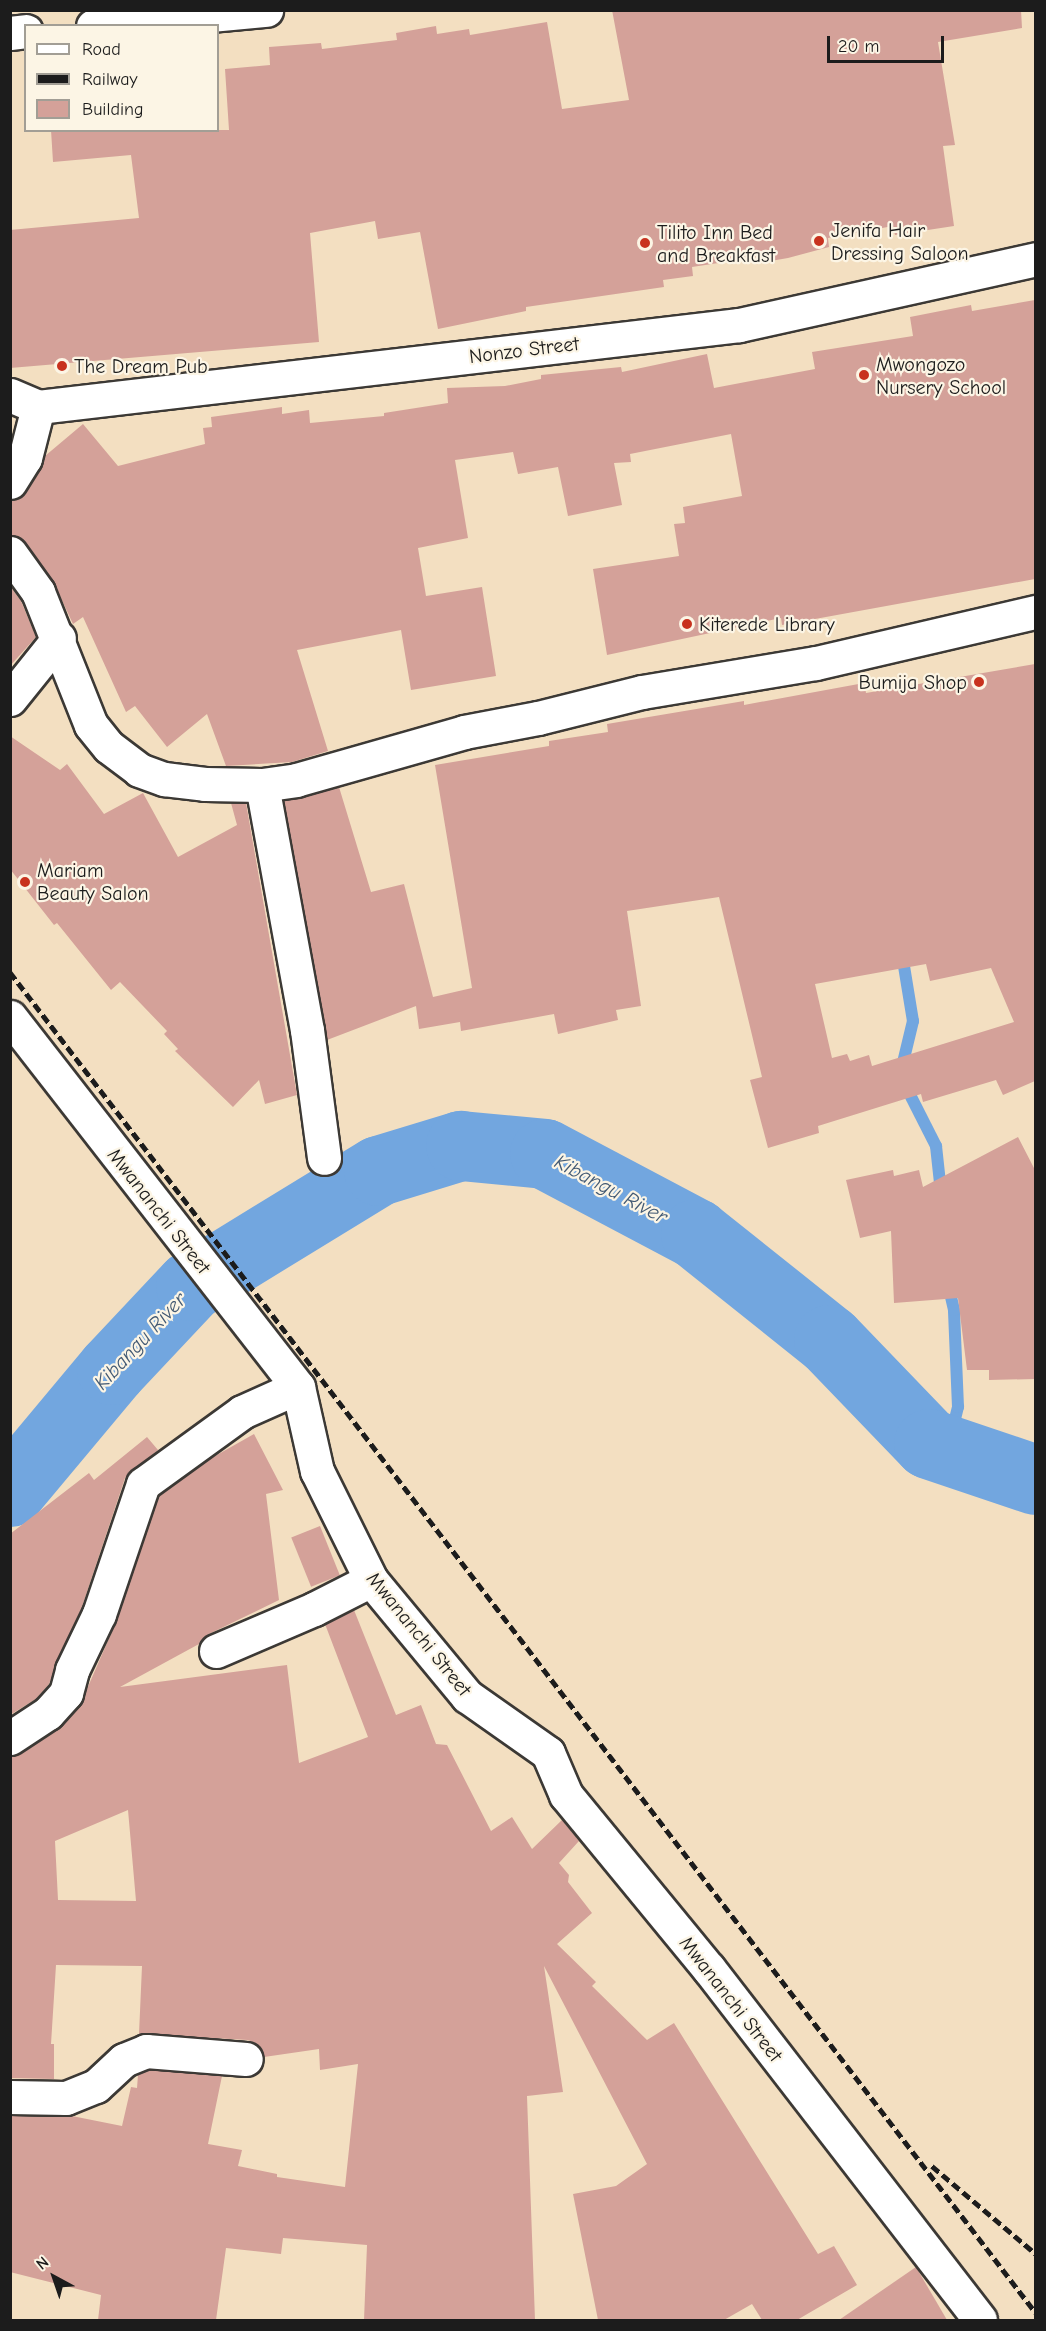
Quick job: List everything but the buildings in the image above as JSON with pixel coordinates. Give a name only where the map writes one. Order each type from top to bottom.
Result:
[{"type":"street","points":[[115,24],[266,10]]},
{"type":"street","name":"Nonzo Street","points":[[24,401],[739,325],[1035,259]]},
{"type":"street","points":[[10,482],[25,458],[24,401]]},
{"type":"street","points":[[10,553],[38,592],[59,638],[82,709],[91,725],[109,747],[140,770],[164,779],[205,784],[262,785],[357,765],[464,732],[538,718],[642,692],[816,663],[1035,612]]},
{"type":"street","points":[[10,699],[59,638]]},
{"type":"street","points":[[262,785],[307,1030],[324,1158]]},
{"type":"street","name":"Mwananchi Street","points":[[10,1017],[172,1229],[268,1346],[298,1387],[317,1471],[370,1580],[467,1696],[548,1753],[566,1795],[709,1969],[980,2320]]},
{"type":"street","points":[[10,1738],[48,1713],[66,1693],[72,1670],[99,1614],[143,1484],[242,1412],[298,1387]]},
{"type":"street","points":[[216,1651],[314,1609],[370,1580]]},
{"type":"street","points":[[10,2097],[66,2098],[96,2086],[124,2060],[146,2051],[246,2059]]},
{"type":"waterway","points":[[902,954],[913,1021],[900,1075],[936,1146],[941,1192]]},
{"type":"waterway","name":"Kibangu River","points":[[10,1492],[112,1370],[191,1286],[379,1171],[461,1146],[545,1154],[696,1234],[829,1340],[929,1444],[1036,1480]]},
{"type":"waterway","points":[[929,1444],[940,1444],[953,1427],[958,1407],[954,1310],[948,1285]]},
{"type":"railway","points":[[10,972],[1036,2313]]},
{"type":"railway","points":[[932,2166],[1036,2254]]},
{"type":"place","name":"Jenifa Hair Dressing Saloon","points":[[819,241]]},
{"type":"place","name":"Tilito Inn Bed and Breakfast","points":[[645,243]]},
{"type":"place","name":"The Dream Pub","points":[[62,366]]},
{"type":"place","name":"Mwongozo Nursery School","points":[[864,375]]},
{"type":"place","name":"Kiterede Library","points":[[687,624]]},
{"type":"place","name":"Bumija Shop","points":[[979,682]]},
{"type":"place","name":"Mariam Beauty Salon","points":[[25,882]]}]
